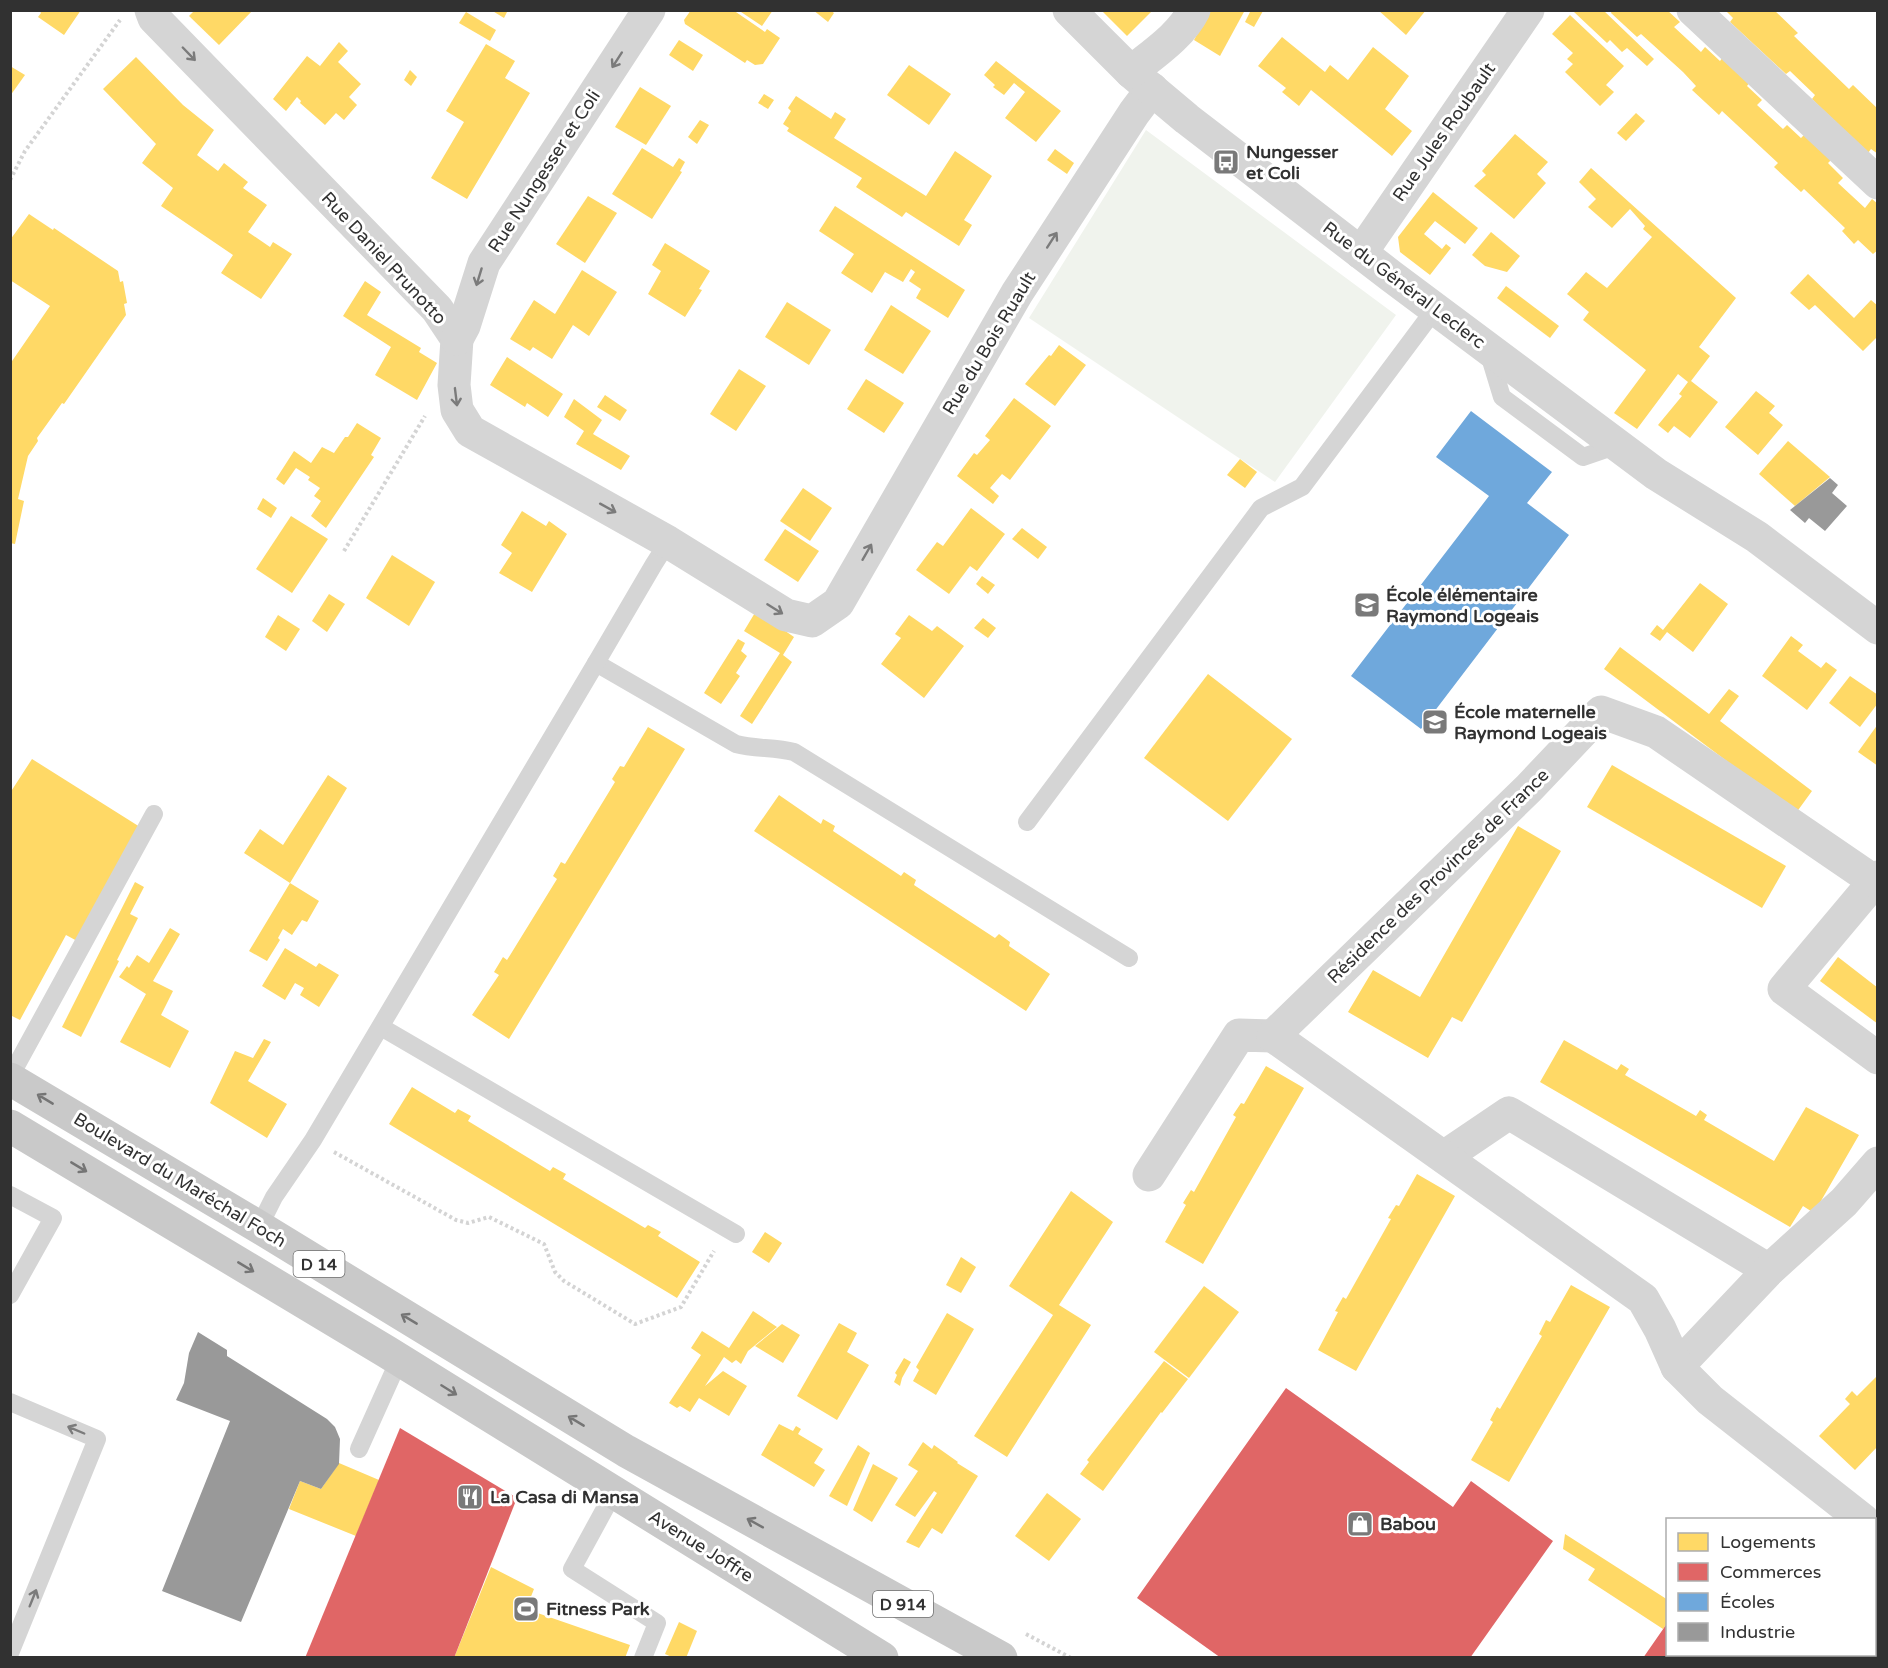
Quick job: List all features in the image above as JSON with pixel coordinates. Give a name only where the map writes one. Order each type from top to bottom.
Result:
[{"type":"main road","name":"Boulevard du Maréchal Foch","points":[[10,1078],[626,1451]]},
{"type":"main road","points":[[10,1126],[399,1359],[603,1485]]},
{"type":"main road","name":"D 914","points":[[626,1451],[1001,1658]]},
{"type":"main road","name":"Avenue Joffre","points":[[603,1485],[882,1658]]},
{"type":"main road","name":"D 914","points":[[806,1551],[960,1658]]},
{"type":"main road","name":"Avenue Joffre","points":[[779,1594],[905,1658]]},
{"type":"street","name":"Rue Nungesser et Coli","points":[[458,339],[484,263],[649,10]]},
{"type":"street","name":"Rue du Général Leclerc","points":[[1069,10],[1141,81],[1361,253],[1656,474],[1757,537],[1878,628]]},
{"type":"street","name":"Rue du Bois Ruault","points":[[838,603],[1017,293],[1134,114],[1141,81],[1194,10]]},
{"type":"street","name":"Rue Jules Roubault","points":[[1361,253],[1528,10]]},
{"type":"street","points":[[1693,10],[1878,183]]},
{"type":"street","name":"Rue Daniel Prunotto","points":[[136,14],[154,18],[437,309],[458,339],[454,385],[457,410],[470,430],[668,542],[786,615],[812,621],[838,603]]},
{"type":"street","name":"Résidence des Provinces de France","points":[[1273,1036],[1529,788],[1601,712],[1656,732],[1876,879],[1784,989],[1878,1058]]},
{"type":"street","points":[[1149,1175],[1239,1035],[1273,1036],[1644,1299],[1677,1367],[1710,1400],[1860,1518]]},
{"type":"street","points":[[1444,1157],[1509,1113],[1769,1270]]},
{"type":"street","points":[[1677,1367],[1769,1270],[1844,1202],[1878,1163]]},
{"type":"lane","points":[[1027,822],[1261,508],[1302,487],[1436,309]]},
{"type":"lane","points":[[259,1227],[274,1197],[313,1140],[381,1027],[668,542]]},
{"type":"lane","points":[[596,663],[736,744],[794,752],[1129,958]]},
{"type":"lane","points":[[10,1078],[154,814]]},
{"type":"lane","points":[[381,1027],[731,1232]]},
{"type":"lane","points":[[10,1195],[53,1218],[12,1287]]},
{"type":"lane","points":[[359,1449],[399,1359]]},
{"type":"lane","points":[[10,1402],[97,1440],[10,1653]]},
{"type":"lane","points":[[603,1485],[572,1569],[657,1623],[643,1658]]},
{"type":"path","points":[[10,180],[25,152],[115,24],[136,14]]},
{"type":"path","points":[[344,551],[423,417],[456,396]]},
{"type":"path","points":[[313,1140],[456,1220],[468,1223],[489,1217],[544,1244],[555,1272],[564,1281],[635,1324],[681,1307],[731,1232]]},
{"type":"shaded area","points":[[1146,130],[1396,315],[1275,482],[1029,318]]},
{"type":"building: Logements","points":[[39,10],[81,10],[64,35],[38,17],[41,13]]},
{"type":"building: Logements","points":[[195,10],[253,10],[219,45],[189,16]]},
{"type":"building: Logements","points":[[491,10],[508,10],[504,18]]},
{"type":"building: Logements","points":[[691,10],[733,10],[765,32],[767,29],[780,38],[763,64],[755,65],[747,60],[745,63],[685,24],[684,20]]},
{"type":"building: Logements","points":[[738,10],[773,10],[762,26]]},
{"type":"building: Logements","points":[[813,10],[830,10],[834,13],[828,22]]},
{"type":"building: Logements","points":[[1101,10],[1153,10],[1127,36]]},
{"type":"building: Logements","points":[[1210,10],[1245,10],[1220,56],[1194,40]]},
{"type":"building: Logements","points":[[1251,10],[1263,11],[1254,27],[1245,22]]},
{"type":"building: Logements","points":[[1378,10],[1426,10],[1406,35]]},
{"type":"building: Logements","points":[[1576,10],[1603,10],[1654,59],[1647,66],[1627,48],[1622,52],[1610,40],[1607,43],[1574,12]]},
{"type":"building: Logements","points":[[1612,10],[1667,10],[1680,22],[1674,27],[1701,52],[1705,47],[1720,61],[1723,57],[1750,82],[1747,86],[1762,100],[1757,105],[1783,129],[1787,125],[1801,138],[1805,134],[1831,160],[1828,163],[1843,178],[1838,183],[1865,208],[1872,199],[1878,204],[1878,250],[1873,254],[1858,240],[1854,244],[1842,231],[1845,228],[1804,189],[1801,192],[1774,167],[1778,163],[1722,111],[1719,115],[1692,90],[1696,86],[1683,72],[1641,34],[1637,37],[1611,13]]},
{"type":"building: Logements","points":[[1725,10],[1774,10],[1798,33],[1794,36],[1849,89],[1853,85],[1878,109],[1876,114],[1878,154],[1871,149],[1868,153],[1812,99],[1815,95],[1790,71],[1786,74],[1730,22],[1733,18]]},
{"type":"building: Logements","points":[[466,12],[496,30],[490,41],[459,23]]},
{"type":"building: Logements","points":[[1570,15],[1624,66],[1606,85],[1614,92],[1600,106],[1565,72],[1573,64],[1567,59],[1573,53],[1552,34]]},
{"type":"building: Logements","points":[[1282,37],[1325,72],[1330,65],[1348,80],[1373,47],[1409,76],[1385,109],[1412,131],[1392,156],[1311,90],[1299,106],[1282,92],[1286,88],[1258,66]]},
{"type":"building: Logements","points":[[679,40],[703,55],[693,71],[669,55]]},
{"type":"building: Logements","points":[[339,42],[348,51],[338,62],[361,84],[349,97],[357,105],[344,120],[336,113],[325,125],[300,103],[297,97],[286,111],[273,99],[307,56],[320,66]]},
{"type":"building: Logements","points":[[486,44],[515,61],[505,78],[530,93],[467,199],[431,178],[464,122],[446,111]]},
{"type":"building: Logements","points":[[136,57],[183,105],[214,130],[197,155],[218,171],[224,163],[248,182],[243,188],[267,205],[248,232],[270,247],[273,242],[292,254],[261,299],[221,273],[233,255],[161,206],[173,188],[142,163],[156,144],[103,89]]},
{"type":"building: Logements","points":[[996,61],[1061,111],[1036,142],[1005,118],[1025,92],[1014,83],[1004,95],[993,87],[995,85],[984,75]]},
{"type":"building: Logements","points":[[909,65],[951,94],[929,125],[887,95]]},
{"type":"building: Logements","points":[[10,66],[25,75],[10,96]]},
{"type":"building: Logements","points":[[410,70],[417,77],[411,86],[404,80]]},
{"type":"building: Logements","points":[[640,87],[671,106],[646,145],[615,127]]},
{"type":"building: Logements","points":[[764,94],[774,100],[768,109],[758,103]]},
{"type":"building: Logements","points":[[796,96],[831,119],[835,112],[846,119],[834,138],[926,196],[955,151],[992,176],[964,220],[972,225],[959,246],[906,212],[902,217],[856,187],[862,178],[787,131],[789,128],[783,124],[791,111],[788,108]]},
{"type":"building: Logements","points":[[1636,113],[1645,121],[1626,141],[1617,133]]},
{"type":"building: Logements","points":[[700,120],[709,125],[697,144],[688,137]]},
{"type":"building: Logements","points":[[1515,134],[1548,162],[1537,174],[1546,183],[1514,219],[1474,186],[1486,175],[1482,171]]},
{"type":"building: Logements","points":[[642,148],[673,167],[679,158],[685,162],[680,171],[682,172],[652,219],[612,194]]},
{"type":"building: Logements","points":[[1055,149],[1074,163],[1067,174],[1047,160]]},
{"type":"building: Logements","points":[[1591,168],[1736,298],[1699,347],[1710,356],[1691,381],[1718,402],[1690,438],[1674,426],[1668,433],[1658,425],[1682,396],[1679,394],[1688,382],[1678,374],[1637,429],[1614,413],[1646,370],[1583,320],[1589,312],[1567,294],[1586,272],[1607,288],[1652,237],[1643,229],[1645,226],[1630,209],[1612,228],[1588,207],[1596,199],[1579,182]]},
{"type":"building: Logements","points":[[1433,192],[1478,228],[1465,244],[1435,221],[1424,234],[1442,249],[1446,244],[1451,248],[1430,275],[1400,252],[1398,237]]},
{"type":"building: Logements","points":[[588,196],[617,213],[585,263],[556,244]]},
{"type":"building: Logements","points":[[835,206],[965,290],[948,318],[916,298],[921,289],[909,281],[915,272],[911,269],[903,282],[885,272],[872,293],[841,273],[854,254],[819,231]]},
{"type":"building: Logements","points":[[29,214],[118,271],[120,282],[123,281],[127,303],[124,304],[126,315],[64,404],[62,403],[37,438],[38,441],[28,456],[18,499],[24,501],[15,544],[10,543],[10,364],[50,306],[10,280],[10,240]]},
{"type":"building: Logements","points":[[1491,232],[1520,256],[1507,272],[1485,266],[1472,255]]},
{"type":"building: Logements","points":[[665,243],[710,271],[699,289],[702,290],[685,317],[648,294],[661,271],[652,265]]},
{"type":"building: Logements","points":[[582,270],[617,292],[589,336],[573,325],[552,359],[533,347],[530,351],[510,339],[534,300],[555,314]]},
{"type":"building: Logements","points":[[1808,274],[1854,318],[1871,300],[1878,306],[1878,336],[1863,351],[1815,305],[1809,310],[1790,293]]},
{"type":"building: Logements","points":[[365,281],[381,292],[367,315],[421,348],[419,352],[437,363],[417,400],[375,375],[391,347],[343,316]]},
{"type":"building: Logements","points":[[1506,286],[1559,326],[1550,338],[1497,298]]},
{"type":"building: Logements","points":[[787,302],[831,330],[809,365],[765,337]]},
{"type":"building: Logements","points":[[891,305],[931,331],[903,374],[864,350]]},
{"type":"building: Logements","points":[[1059,345],[1086,365],[1055,406],[1025,384]]},
{"type":"building: Logements","points":[[507,357],[563,394],[548,417],[527,403],[525,407],[490,385]]},
{"type":"building: Logements","points":[[739,369],[766,386],[736,431],[710,414]]},
{"type":"building: Logements","points":[[866,379],[904,403],[884,433],[847,409]]},
{"type":"building: Logements","points":[[1756,391],[1775,406],[1769,413],[1783,425],[1758,455],[1725,427]]},
{"type":"building: Logements","points":[[605,395],[627,410],[620,421],[597,407]]},
{"type":"building: Logements","points":[[1014,398],[1051,426],[1010,480],[1002,474],[990,488],[999,496],[993,504],[957,476],[974,453],[977,455],[990,440],[985,436]]},
{"type":"building: Logements","points":[[574,399],[602,420],[593,434],[630,456],[621,470],[576,444],[584,431],[564,417]]},
{"type":"building: Logements","points":[[357,423],[381,438],[371,455],[374,457],[326,528],[311,516],[321,501],[314,496],[320,488],[308,480],[310,477],[296,468],[284,485],[276,479],[294,451],[311,463],[322,447],[334,453]]},
{"type":"building: Logements","points":[[1788,441],[1830,477],[1795,506],[1759,474]]},
{"type":"building: Logements","points":[[1240,459],[1257,472],[1245,488],[1227,475]]},
{"type":"building: Logements","points":[[803,488],[832,508],[810,541],[780,521]]},
{"type":"building: Logements","points":[[263,498],[277,508],[271,518],[257,509]]},
{"type":"building: Logements","points":[[971,508],[1005,534],[977,571],[970,566],[949,594],[916,570],[937,542],[943,546]]},
{"type":"building: Logements","points":[[522,511],[546,526],[549,521],[567,534],[532,592],[499,573],[512,553],[501,545]]},
{"type":"building: Logements","points":[[291,516],[328,539],[292,593],[256,569]]},
{"type":"building: Logements","points":[[1022,528],[1047,547],[1038,559],[1012,539]]},
{"type":"building: Logements","points":[[785,529],[819,551],[798,582],[764,560]]},
{"type":"building: Logements","points":[[392,555],[435,582],[409,626],[366,598]]},
{"type":"building: Logements","points":[[982,576],[995,585],[988,594],[976,584]]},
{"type":"building: Logements","points":[[1700,583],[1728,604],[1693,652],[1667,632],[1660,641],[1650,634],[1657,625],[1663,630]]},
{"type":"building: Logements","points":[[329,594],[345,604],[327,632],[312,621]]},
{"type":"building: Logements","points":[[756,611],[794,637],[783,655],[792,662],[752,724],[740,716],[780,653],[744,631]]},
{"type":"building: Logements","points":[[278,615],[300,629],[286,651],[265,637]]},
{"type":"building: Logements","points":[[909,615],[932,631],[937,626],[964,646],[924,698],[881,664],[901,638],[895,634]]},
{"type":"building: Logements","points":[[983,618],[996,628],[988,638],[974,628]]},
{"type":"building: Logements","points":[[1791,636],[1803,645],[1798,651],[1821,668],[1826,662],[1837,670],[1807,710],[1762,676]]},
{"type":"building: Logements","points":[[738,639],[745,643],[741,651],[747,656],[736,673],[740,676],[721,704],[704,693]]},
{"type":"building: Logements","points":[[1620,647],[1709,714],[1729,689],[1739,696],[1720,721],[1812,791],[1796,813],[1604,669]]},
{"type":"building: Logements","points":[[1208,674],[1292,739],[1228,821],[1144,758]]},
{"type":"building: Logements","points":[[1850,676],[1878,695],[1878,703],[1860,727],[1829,703]]},
{"type":"building: Logements","points":[[1878,724],[1878,766],[1858,752]]},
{"type":"building: Logements","points":[[648,727],[685,749],[509,1039],[472,1015],[499,975],[494,972],[503,957],[507,960],[557,879],[553,876],[561,862],[565,864],[615,782],[612,779],[620,766],[624,767]]},
{"type":"building: Logements","points":[[32,759],[140,827],[79,942],[66,935],[20,1020],[10,1015],[10,793]]},
{"type":"building: Logements","points":[[1612,765],[1786,866],[1762,908],[1587,807]]},
{"type":"building: Logements","points":[[328,775],[347,788],[290,883],[244,853],[260,829],[283,845]]},
{"type":"building: Logements","points":[[779,795],[821,824],[823,819],[835,826],[833,831],[901,876],[904,872],[916,880],[914,885],[995,938],[999,934],[1010,942],[1009,946],[1050,974],[1026,1011],[754,831]]},
{"type":"building: Logements","points":[[1518,826],[1561,851],[1462,1022],[1452,1017],[1428,1058],[1348,1012],[1373,970],[1420,997]]},
{"type":"building: Logements","points":[[135,882],[144,887],[130,914],[138,918],[81,1037],[62,1027]]},
{"type":"building: Logements","points":[[290,883],[319,901],[307,922],[302,920],[292,935],[283,929],[278,938],[280,940],[267,961],[249,951]]},
{"type":"building: Logements","points":[[170,928],[180,934],[153,981],[173,991],[161,1015],[189,1031],[170,1068],[120,1042],[146,994],[119,977],[127,966],[129,968],[137,955],[149,963]]},
{"type":"building: Logements","points":[[285,948],[316,967],[319,963],[339,975],[319,1007],[300,995],[304,988],[295,983],[285,1000],[262,986]]},
{"type":"building: Logements","points":[[1838,957],[1878,988],[1878,1024],[1820,981]]},
{"type":"building: Logements","points":[[264,1039],[271,1042],[248,1081],[287,1104],[267,1138],[210,1103],[235,1051],[253,1058]]},
{"type":"building: Logements","points":[[1564,1040],[1617,1070],[1621,1064],[1629,1069],[1625,1075],[1696,1116],[1700,1110],[1707,1115],[1704,1120],[1774,1161],[1806,1107],[1859,1135],[1814,1213],[1803,1206],[1790,1227],[1540,1082]]},
{"type":"building: Logements","points":[[1266,1066],[1304,1088],[1203,1264],[1165,1242],[1186,1205],[1183,1203],[1191,1190],[1194,1192],[1236,1117],[1233,1115],[1241,1103],[1244,1104]]},
{"type":"building: Logements","points":[[412,1087],[455,1113],[458,1109],[471,1116],[468,1121],[550,1171],[553,1167],[566,1174],[563,1179],[645,1228],[648,1225],[661,1232],[658,1236],[700,1262],[677,1298],[389,1124]]},
{"type":"building: Logements","points":[[1417,1174],[1455,1196],[1356,1371],[1318,1350],[1338,1312],[1335,1311],[1343,1297],[1346,1299],[1391,1219],[1388,1218],[1396,1205],[1399,1206]]},
{"type":"building: Logements","points":[[1071,1191],[1113,1222],[1059,1305],[1091,1325],[1007,1457],[974,1436],[1053,1315],[1009,1286]]},
{"type":"building: Logements","points":[[765,1232],[782,1243],[769,1263],[752,1252]]},
{"type":"building: Logements","points":[[961,1257],[976,1267],[961,1293],[946,1285]]},
{"type":"building: Logements","points":[[1571,1285],[1610,1307],[1509,1482],[1471,1460],[1493,1422],[1490,1420],[1497,1407],[1500,1409],[1542,1336],[1539,1334],[1546,1320],[1550,1322]]},
{"type":"building: Logements","points":[[1204,1286],[1239,1312],[1189,1378],[1154,1352]]},
{"type":"building: Logements","points":[[753,1311],[777,1327],[748,1351],[741,1364],[736,1360],[732,1363],[724,1357],[705,1386],[723,1371],[747,1386],[729,1416],[699,1398],[690,1412],[669,1403],[701,1355],[691,1348],[702,1331],[729,1348]]},
{"type":"building: Logements","points":[[947,1313],[974,1329],[936,1395],[913,1381],[919,1370],[916,1367]]},
{"type":"building: Logements","points":[[839,1323],[857,1333],[847,1352],[869,1365],[837,1420],[797,1396]]},
{"type":"building: Logements","points":[[782,1324],[800,1335],[783,1363],[755,1346]]},
{"type":"building: Logements","points":[[904,1358],[911,1362],[900,1386],[894,1382],[897,1375],[895,1373]]},
{"type":"building: Logements","points":[[1164,1361],[1188,1379],[1103,1491],[1080,1474],[1089,1462],[1087,1460]]},
{"type":"building: Logements","points":[[1878,1375],[1878,1446],[1855,1470],[1819,1436],[1850,1404],[1845,1399],[1852,1391],[1857,1396]]},
{"type":"building: Logements","points":[[779,1424],[793,1431],[796,1426],[801,1429],[798,1434],[823,1449],[814,1463],[825,1470],[814,1487],[761,1455]]},
{"type":"building: Logements","points":[[923,1442],[932,1449],[934,1445],[978,1476],[942,1534],[932,1528],[919,1548],[906,1542],[937,1493],[934,1491],[915,1517],[895,1505],[918,1471],[908,1465]]},
{"type":"building: Logements","points":[[858,1445],[870,1453],[847,1506],[829,1496]]},
{"type":"building: Logements","points":[[339,1463],[379,1480],[356,1536],[289,1509],[300,1481],[321,1489]]},
{"type":"building: Logements","points":[[873,1464],[898,1478],[872,1522],[853,1510]]},
{"type":"building: Logements","points":[[1047,1493],[1081,1519],[1049,1561],[1015,1536]]},
{"type":"building: Logements","points":[[1565,1534],[1666,1599],[1666,1625],[1663,1629],[1588,1580],[1595,1569],[1563,1549]]},
{"type":"building: Logements","points":[[491,1567],[534,1589],[526,1609],[630,1645],[625,1658],[454,1658]]},
{"type":"building: Logements","points":[[679,1622],[697,1631],[686,1658],[674,1658],[665,1654]]},
{"type":"building: Commerces","name":"Babou","points":[[1286,1388],[1453,1507],[1471,1481],[1553,1541],[1470,1658],[1221,1658],[1137,1598]]},
{"type":"building: Commerces","points":[[400,1428],[517,1498],[454,1658],[305,1658]]},
{"type":"building: Commerces","points":[[1666,1625],[1666,1656],[1681,1656],[1680,1658],[1643,1658]]},
{"type":"building: Commerces","points":[[1710,1656],[1750,1656],[1752,1658],[1709,1658]]},
{"type":"building: Écoles","points":[[1471,411],[1552,472],[1527,503],[1569,535],[1421,729],[1351,676],[1489,496],[1436,457]]},
{"type":"building: Industrie","points":[[1830,478],[1838,485],[1832,493],[1847,506],[1825,531],[1809,518],[1805,523],[1790,510]]},
{"type":"building: Industrie","points":[[198,1332],[227,1350],[227,1356],[327,1419],[335,1427],[340,1439],[339,1464],[321,1489],[300,1481],[241,1622],[162,1591],[230,1421],[176,1400],[184,1383],[189,1353]]},
{"type":"place","name":"Nungesser et Coli","points":[[1226,162]]},
{"type":"place","name":"École élémentaire Raymond Logeais","points":[[1367,605]]},
{"type":"place","name":"École maternelle Raymond Logeais","points":[[1435,722]]},
{"type":"place","name":"La Casa di Mansa","points":[[470,1497]]},
{"type":"place","name":"Babou","points":[[1360,1524]]},
{"type":"place","name":"Fitness Park","points":[[526,1609]]}]
